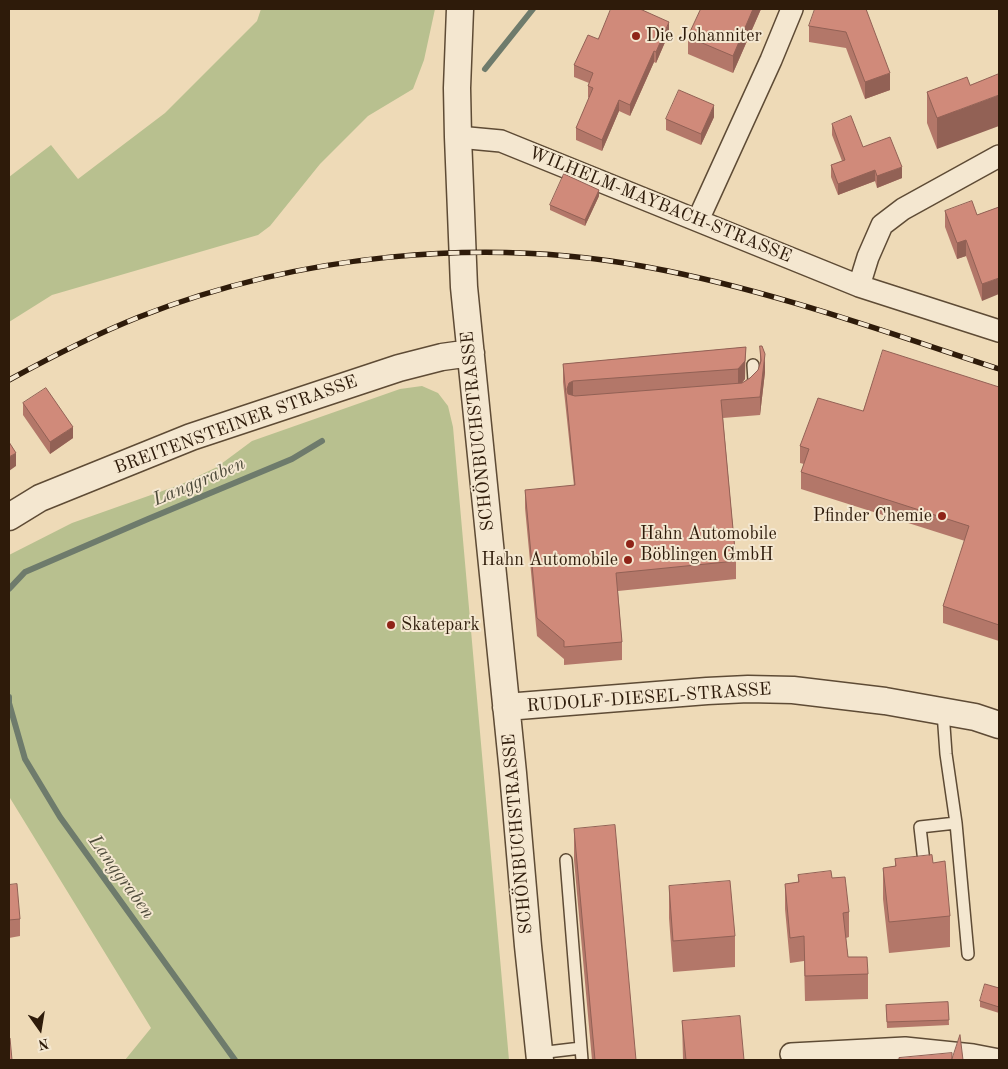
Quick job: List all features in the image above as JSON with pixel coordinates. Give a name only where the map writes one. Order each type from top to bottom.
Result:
[{"type":"street","name":"SCHÖNBUCHSTRASSE","points":[[460,9],[457,88],[464,286],[539,1057]]},
{"type":"street","points":[[698,220],[771,60],[792,9]]},
{"type":"street","name":"WILHELM-MAYBACH-STRASSE","points":[[458,137],[501,141],[859,286],[999,331]]},
{"type":"street","points":[[859,286],[868,257],[882,225],[903,209],[999,156]]},
{"type":"street","name":"BREITENSTEINER STRASSE","points":[[9,517],[40,498],[191,437],[399,368],[442,357],[471,353]]},
{"type":"street","name":"RUDOLF-DIESEL-STRASSE","points":[[506,707],[707,691],[748,689],[793,690],[885,702],[975,718],[999,725]]},
{"type":"street","points":[[791,1054],[905,1048],[999,1060]]},
{"type":"lane","points":[[741,394],[749,389],[754,381],[753,365]]},
{"type":"lane","points":[[943,712],[946,754],[956,823],[968,954]]},
{"type":"lane","points":[[926,874],[920,827],[956,823]]},
{"type":"lane","points":[[566,860],[582,1060]]},
{"type":"lane","points":[[539,1057],[581,1048]]},
{"type":"green space","points":[[261,9],[435,9],[424,60],[413,89],[368,116],[320,164],[270,226],[258,235],[52,295],[9,322],[9,177],[51,145],[78,179],[165,113],[257,21]]},
{"type":"green space","points":[[422,386],[438,393],[448,406],[453,427],[509,1060],[125,1060],[151,1028],[10,798],[9,555],[72,523],[182,484],[217,467],[252,441],[400,389]]},
{"type":"building","points":[[611,9],[640,9],[669,22],[630,105],[619,100],[602,140],[576,128],[593,88],[588,86],[593,73],[574,65],[588,35],[598,39]]},
{"type":"building","points":[[701,9],[753,9],[733,56],[688,37]]},
{"type":"building","points":[[815,9],[866,9],[890,73],[865,82],[846,32],[809,26]]},
{"type":"building","points":[[999,74],[999,95],[937,118],[927,92],[967,77],[970,85]]},
{"type":"building","points":[[679,90],[714,105],[701,134],[666,119]]},
{"type":"building","points":[[851,116],[863,147],[890,137],[902,167],[877,176],[875,170],[838,184],[831,165],[845,160],[832,124]]},
{"type":"building","points":[[564,174],[599,190],[585,220],[550,205]]},
{"type":"building","points":[[972,201],[977,215],[999,207],[999,278],[982,284],[966,240],[957,243],[945,211]]},
{"type":"building","name":"Hahn Automobile Böblingen GmbH","points":[[760,346],[762,346],[765,354],[760,397],[721,400],[736,561],[616,573],[622,642],[564,647],[564,641],[537,618],[525,490],[575,485],[563,364],[746,347],[745,361],[738,369],[573,381],[569,383],[567,389],[568,394],[575,396],[742,383],[758,370],[761,361]]},
{"type":"building","name":"Pfinder Chemie","points":[[883,350],[999,387],[999,625],[943,606],[969,526],[801,472],[809,449],[800,446],[818,398],[863,411]]},
{"type":"building","points":[[46,388],[73,427],[50,442],[23,403]]},
{"type":"building","points":[[9,442],[16,453],[9,457]]},
{"type":"building","points":[[615,825],[636,1060],[595,1060],[574,829]]},
{"type":"building","points":[[932,855],[933,863],[945,861],[950,916],[889,922],[883,868],[896,866],[895,859]]},
{"type":"building","points":[[831,871],[832,878],[845,877],[849,912],[843,913],[848,957],[867,957],[868,974],[805,976],[804,936],[790,938],[785,884],[799,882],[798,875]]},
{"type":"building","points":[[730,881],[735,936],[673,941],[669,886]]},
{"type":"building","points":[[17,884],[20,919],[9,920],[9,885]]},
{"type":"building","points":[[985,984],[999,988],[999,1007],[980,1001]]},
{"type":"building","points":[[948,1002],[949,1020],[887,1022],[886,1005]]},
{"type":"building","points":[[740,1016],[744,1060],[686,1060],[682,1021]]},
{"type":"building","points":[[960,1035],[963,1060],[952,1060]]},
{"type":"building","points":[[10,1038],[12,1060],[9,1060]]},
{"type":"building","points":[[952,1053],[952,1060],[899,1060],[899,1058]]},
{"type":"waterway","name":"Langgraben","points":[[485,69],[533,9]]},
{"type":"waterway","name":"Langgraben","points":[[9,589],[25,572],[292,459],[322,441]]},
{"type":"waterway","name":"Langgraben","points":[[9,697],[25,759],[60,817],[235,1060]]},
{"type":"railway","points":[[9,380],[106,331],[199,296],[261,279],[325,266],[390,257],[455,253],[520,253],[584,258],[692,276],[824,312],[999,369]]},
{"type":"place","name":"Die Johanniter","points":[[636,36]]},
{"type":"place","name":"Pfinder Chemie","points":[[942,516]]},
{"type":"place","name":"Hahn Automobile Böblingen GmbH","points":[[630,544]]},
{"type":"place","name":"Hahn Automobile","points":[[628,560]]},
{"type":"place","name":"Skatepark","points":[[391,625]]}]
